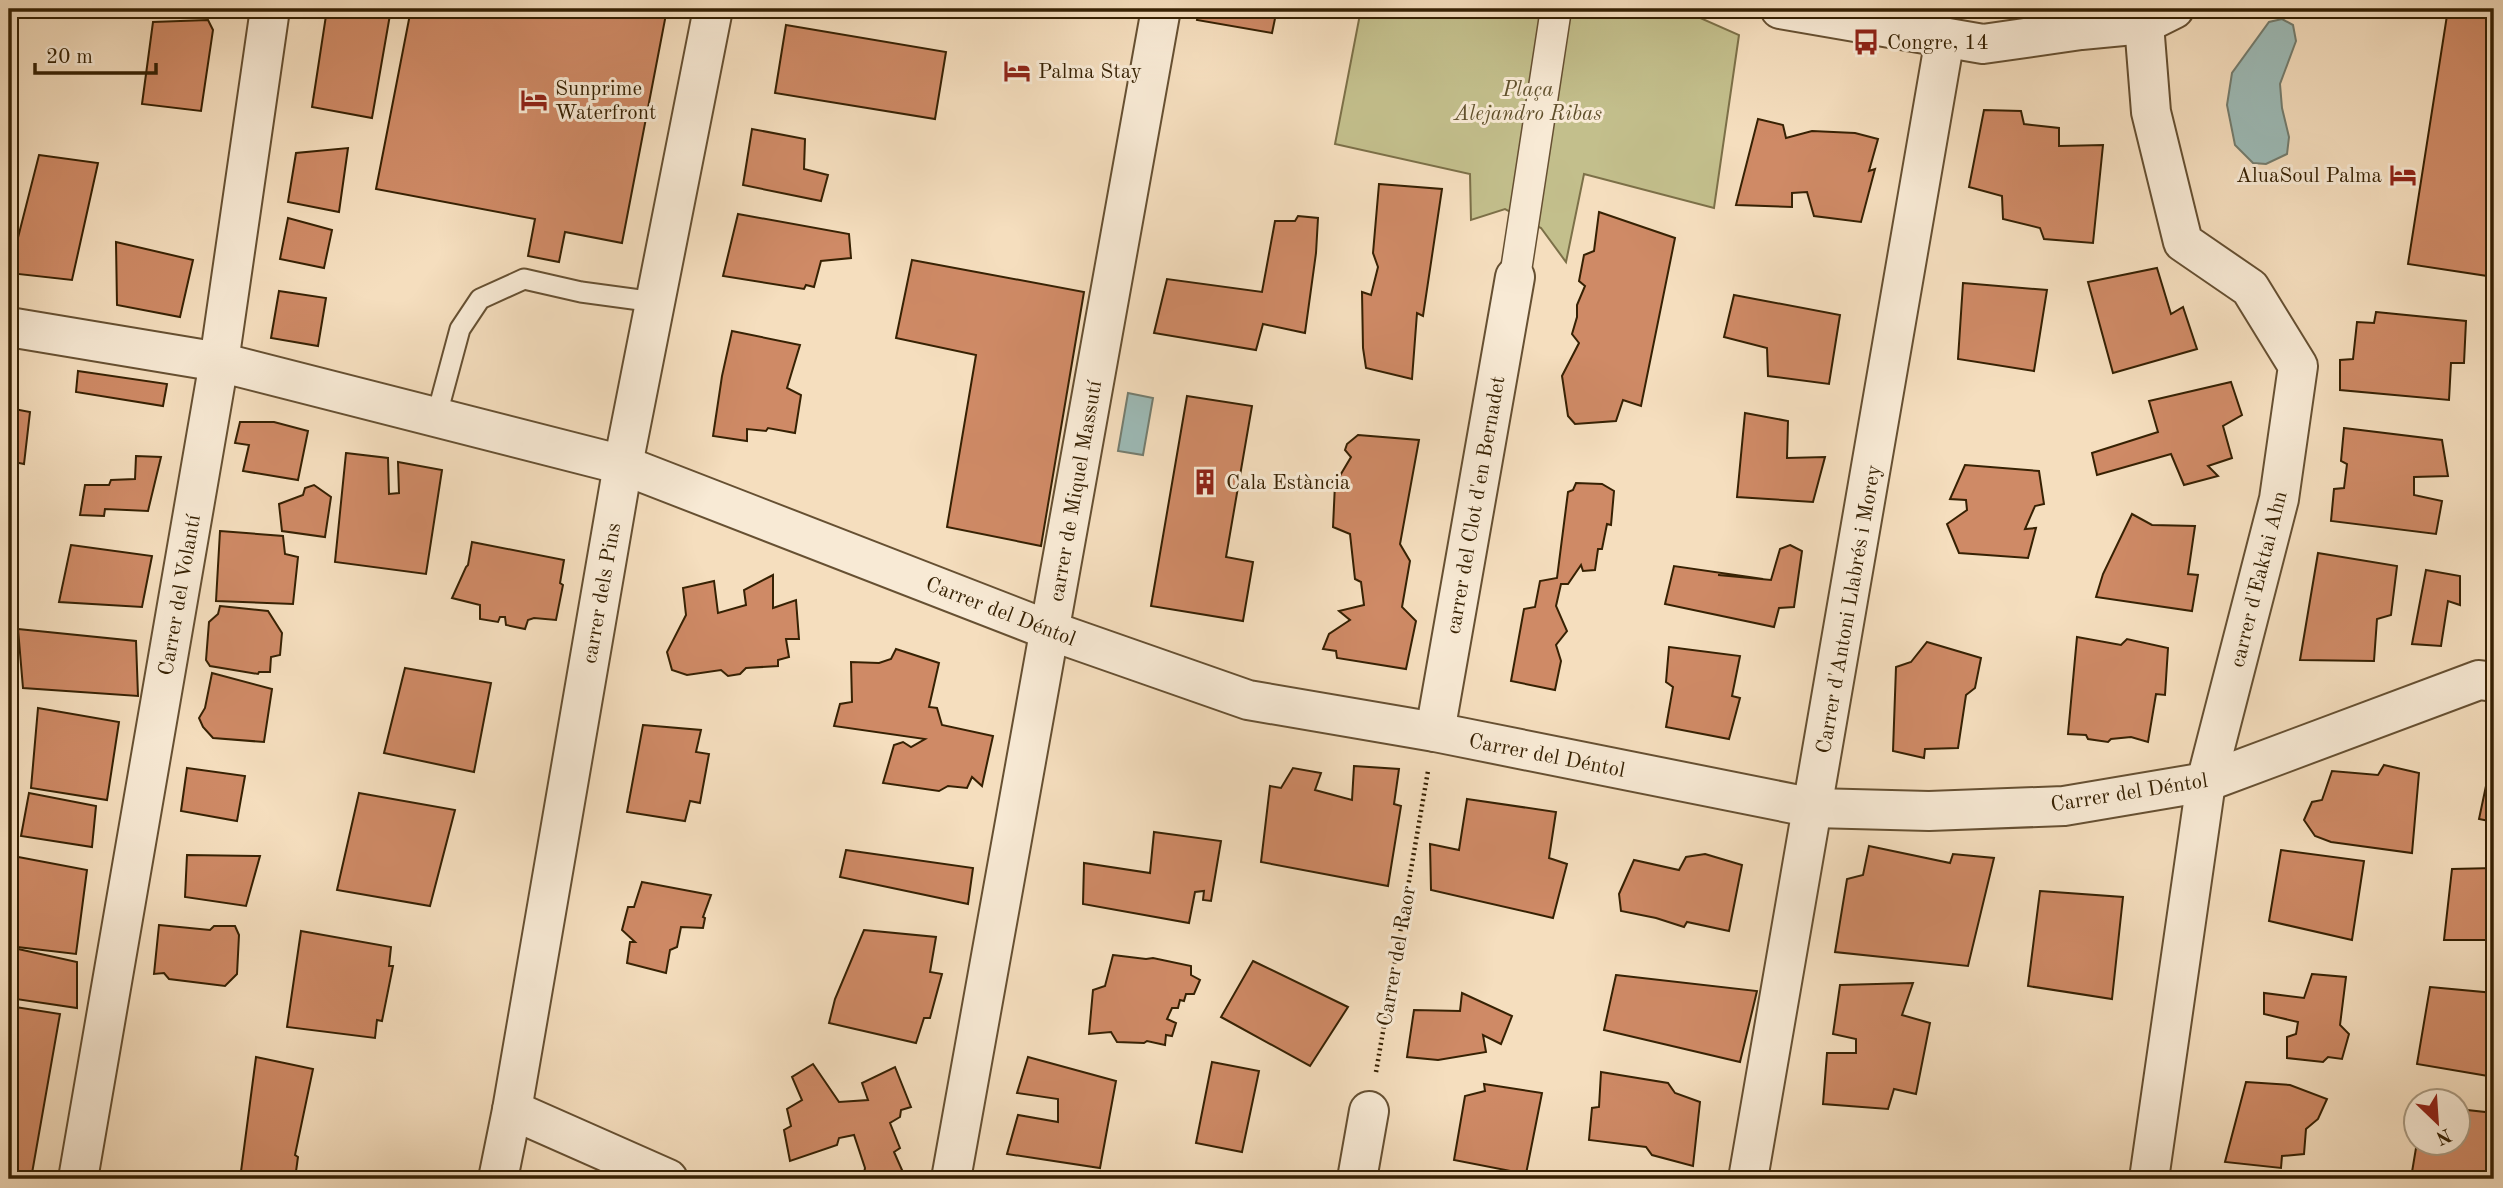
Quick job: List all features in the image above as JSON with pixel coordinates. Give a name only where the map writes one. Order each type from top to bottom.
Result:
[{"type":"street","name":"Carrer del Volantí","points":[[78,1179],[219,362],[270,9]]},
{"type":"street","name":"carrer dels Pins","points":[[498,1179],[623,465],[713,9]]},
{"type":"street","name":"carrer de Miquel Massutí","points":[[951,1179],[1161,9]]},
{"type":"street","points":[[1515,276],[1556,9]]},
{"type":"street","points":[[1780,9],[1983,44],[2159,17]]},
{"type":"street","name":"carrer d'Eaktai Ahn","points":[[2149,1179],[2206,782],[2279,499],[2298,366],[2249,288],[2183,242],[2151,112],[2159,17]]},
{"type":"street","name":"Carrer d'Antoni Llabrés i Morey","points":[[1748,1179],[1945,38]]},
{"type":"street","name":"carrer del Clot d'en Bernadet","points":[[1434,733],[1515,276]]},
{"type":"street","name":"Carrer del Déntol","points":[[9,327],[219,362],[623,465],[1051,631],[1248,700],[1434,733],[1814,808],[1929,810],[2064,806],[2206,782],[2479,680],[2494,682]]},
{"type":"street","points":[[512,1110],[668,1179]]},
{"type":"street","points":[[1357,1179],[1369,1111]]},
{"type":"lane","points":[[436,418],[460,329],[480,299],[524,279],[581,292],[655,302]]},
{"type":"path","name":"Carrer del Raor","points":[[1369,1111],[1434,733]]},
{"type":"green space","name":"Plaça Alejandro Ribas","points":[[1361,9],[1680,9],[1739,35],[1714,208],[1584,174],[1566,262],[1541,228],[1505,209],[1471,220],[1470,174],[1335,144]]},
{"type":"water","points":[[2282,19],[2293,25],[2296,41],[2280,84],[2289,137],[2287,154],[2266,164],[2253,163],[2235,145],[2227,105],[2232,73],[2269,22]]},
{"type":"water","points":[[1128,393],[1153,398],[1143,455],[1118,451]]},
{"type":"building","points":[[36,9],[67,9],[65,16],[35,17]]},
{"type":"building","points":[[327,9],[391,9],[372,118],[312,107]]},
{"type":"building","points":[[411,9],[667,9],[622,243],[565,232],[559,262],[528,256],[535,219],[376,189]]},
{"type":"building","points":[[1199,9],[1277,9],[1272,33],[1197,20]]},
{"type":"building","points":[[2448,9],[2494,9],[2494,277],[2408,264]]},
{"type":"building","points":[[208,20],[213,30],[201,111],[142,104],[153,22]]},
{"type":"building","points":[[786,25],[946,52],[935,119],[775,93]]},
{"type":"building","points":[[1984,110],[2021,111],[2024,124],[2059,128],[2059,146],[2103,145],[2093,243],[2044,239],[2040,228],[2003,219],[2002,196],[1969,187]]},
{"type":"building","points":[[1758,119],[1783,125],[1786,138],[1812,131],[1855,133],[1878,139],[1869,171],[1875,169],[1861,222],[1814,216],[1807,192],[1792,193],[1792,207],[1736,205]]},
{"type":"building","points":[[752,129],[805,139],[804,169],[828,175],[821,201],[743,185]]},
{"type":"building","points":[[348,148],[339,212],[288,202],[296,153]]},
{"type":"building","points":[[39,155],[98,163],[72,280],[9,273]]},
{"type":"building","points":[[1379,184],[1442,189],[1423,316],[1417,313],[1412,379],[1366,368],[1362,292],[1371,295],[1378,267],[1373,253]]},
{"type":"building","points":[[1599,212],[1675,238],[1641,406],[1623,400],[1616,421],[1575,424],[1568,416],[1562,376],[1579,343],[1572,334],[1577,305],[1585,286],[1579,281],[1584,255],[1594,251]]},
{"type":"building","points":[[738,214],[849,234],[851,258],[821,261],[814,287],[806,285],[804,289],[723,276]]},
{"type":"building","points":[[1298,216],[1318,218],[1305,333],[1263,324],[1256,350],[1154,333],[1167,279],[1262,292],[1275,221],[1295,221]]},
{"type":"building","points":[[288,218],[332,230],[324,268],[280,259]]},
{"type":"building","points":[[116,242],[193,260],[180,317],[117,305]]},
{"type":"building","points":[[912,260],[1084,292],[1041,546],[947,527],[976,355],[896,338]]},
{"type":"building","points":[[2157,268],[2171,314],[2183,307],[2197,349],[2113,373],[2088,282]]},
{"type":"building","points":[[1963,283],[2047,290],[2034,371],[1958,359]]},
{"type":"building","points":[[279,291],[326,298],[318,346],[271,338]]},
{"type":"building","points":[[1734,295],[1840,315],[1829,384],[1768,376],[1767,348],[1724,337]]},
{"type":"building","points":[[2376,312],[2466,321],[2464,363],[2451,363],[2449,400],[2340,390],[2340,360],[2353,359],[2357,322],[2374,323]]},
{"type":"building","points":[[732,331],[800,345],[787,388],[801,395],[795,433],[768,428],[766,431],[747,429],[747,441],[713,436]]},
{"type":"building","points":[[78,371],[167,384],[163,406],[76,392]]},
{"type":"building","points":[[2231,382],[2242,415],[2223,426],[2232,458],[2208,466],[2218,476],[2184,485],[2171,454],[2097,475],[2092,453],[2158,432],[2149,401]]},
{"type":"building","name":"Cala Estància","points":[[1187,396],[1252,406],[1226,557],[1253,562],[1243,621],[1151,606]]},
{"type":"building","points":[[9,408],[30,412],[24,464],[9,461]]},
{"type":"building","points":[[1745,413],[1788,421],[1787,458],[1825,457],[1813,502],[1737,497]]},
{"type":"building","points":[[240,422],[274,422],[308,431],[298,480],[243,471],[249,445],[235,443]]},
{"type":"building","points":[[2344,428],[2442,440],[2448,476],[2414,477],[2414,495],[2442,501],[2436,534],[2331,521],[2334,489],[2344,488],[2347,464],[2341,461]]},
{"type":"building","points":[[1358,435],[1419,440],[1400,544],[1410,561],[1402,607],[1416,621],[1406,669],[1337,658],[1336,651],[1323,649],[1329,634],[1350,620],[1339,611],[1364,605],[1361,582],[1355,579],[1350,534],[1333,527],[1335,484],[1351,457],[1345,450],[1347,444]]},
{"type":"building","points":[[346,453],[388,458],[389,494],[399,493],[398,462],[442,470],[426,574],[335,562]]},
{"type":"building","points":[[136,456],[161,457],[148,511],[105,509],[104,516],[80,515],[85,485],[109,485],[111,480],[135,479]]},
{"type":"building","points":[[1965,465],[2039,471],[2044,504],[2035,506],[2025,529],[2036,528],[2028,558],[1959,553],[1947,524],[1967,510],[1966,500],[1950,499]]},
{"type":"building","points":[[1576,483],[1602,484],[1614,491],[1611,525],[1607,524],[1602,549],[1598,549],[1595,570],[1583,571],[1581,565],[1568,584],[1561,584],[1556,606],[1567,631],[1556,645],[1561,661],[1555,690],[1511,681],[1524,609],[1535,607],[1540,581],[1557,578],[1568,492],[1573,490]]},
{"type":"building","points":[[314,485],[331,497],[325,537],[282,531],[279,504],[303,495],[305,488]]},
{"type":"building","points":[[2132,514],[2152,525],[2195,526],[2188,574],[2198,575],[2192,611],[2096,597],[2103,574]]},
{"type":"building","points":[[220,531],[283,536],[285,554],[298,557],[293,604],[216,601]]},
{"type":"building","points":[[472,542],[564,560],[560,583],[563,585],[556,620],[534,618],[528,620],[525,629],[506,625],[505,617],[500,617],[498,622],[480,619],[480,605],[452,598],[468,565]]},
{"type":"building","points":[[71,545],[152,556],[142,607],[59,602]]},
{"type":"building","points":[[1790,545],[1802,551],[1794,607],[1779,608],[1774,627],[1665,604],[1674,566],[1763,579],[1718,575],[1771,580],[1780,549]]},
{"type":"building","points":[[2318,553],[2397,566],[2391,615],[2377,619],[2374,661],[2300,660]]},
{"type":"building","points":[[2426,570],[2460,576],[2460,605],[2448,601],[2441,646],[2412,644]]},
{"type":"building","points":[[773,575],[773,608],[796,600],[799,639],[786,639],[789,657],[778,660],[778,666],[746,668],[740,674],[728,676],[721,670],[687,675],[672,670],[667,652],[686,615],[683,588],[714,581],[718,613],[746,605],[744,590]]},
{"type":"building","points":[[220,606],[268,611],[282,633],[280,655],[271,657],[270,672],[258,674],[210,666],[206,660],[209,622],[218,614]]},
{"type":"building","points":[[18,629],[136,641],[138,696],[23,688]]},
{"type":"building","points":[[2077,637],[2121,645],[2127,639],[2168,648],[2165,695],[2156,694],[2148,742],[2131,737],[2111,739],[2108,742],[2088,739],[2086,735],[2068,734]]},
{"type":"building","points":[[1927,642],[1981,658],[1975,688],[1966,695],[1958,748],[1925,749],[1924,758],[1893,751],[1896,667],[1911,662]]},
{"type":"building","points":[[1669,647],[1740,656],[1732,696],[1740,698],[1729,739],[1666,727],[1673,687],[1666,682]]},
{"type":"building","points":[[896,649],[939,663],[929,707],[937,708],[942,725],[993,736],[982,786],[972,777],[967,788],[948,786],[939,791],[883,783],[894,745],[903,742],[911,747],[925,739],[834,726],[840,704],[852,702],[851,662],[879,663],[891,659]]},
{"type":"building","points":[[405,668],[491,683],[474,772],[384,753]]},
{"type":"building","points":[[212,673],[272,689],[264,742],[213,738],[203,727],[199,718],[205,708]]},
{"type":"building","points":[[38,708],[119,722],[107,800],[31,788]]},
{"type":"building","points":[[643,725],[701,730],[696,752],[709,754],[700,803],[690,801],[685,821],[627,812]]},
{"type":"building","points":[[2384,765],[2419,773],[2412,853],[2331,842],[2315,836],[2304,820],[2312,802],[2322,800],[2332,771],[2378,775]]},
{"type":"building","points":[[1354,766],[1399,769],[1394,804],[1401,806],[1388,886],[1261,862],[1270,786],[1281,788],[1293,768],[1321,773],[1315,790],[1352,800]]},
{"type":"building","points":[[2490,767],[2494,767],[2494,822],[2479,819]]},
{"type":"building","points":[[187,768],[245,776],[237,821],[181,811]]},
{"type":"building","points":[[29,793],[96,806],[92,847],[21,836]]},
{"type":"building","points":[[359,793],[455,810],[430,906],[337,890]]},
{"type":"building","points":[[1467,799],[1556,812],[1549,858],[1567,864],[1553,918],[1431,890],[1430,844],[1459,850]]},
{"type":"building","points":[[1154,832],[1221,841],[1211,901],[1203,900],[1204,891],[1195,892],[1189,923],[1083,904],[1084,863],[1150,873]]},
{"type":"building","points":[[1869,846],[1950,863],[1953,854],[1994,858],[1968,966],[1835,952],[1847,879],[1863,875]]},
{"type":"building","points":[[846,850],[973,868],[968,904],[840,877]]},
{"type":"building","points":[[2281,850],[2364,861],[2352,940],[2269,921]]},
{"type":"building","points":[[1705,854],[1742,865],[1729,931],[1687,922],[1684,927],[1621,911],[1619,894],[1634,860],[1679,870],[1686,857]]},
{"type":"building","points":[[187,855],[260,856],[246,906],[185,897]]},
{"type":"building","points":[[13,856],[87,870],[76,954],[9,946],[9,893]]},
{"type":"building","points":[[2494,868],[2494,940],[2444,940],[2452,869]]},
{"type":"building","points":[[642,882],[711,895],[703,917],[703,928],[681,927],[677,947],[670,950],[666,973],[627,963],[630,942],[635,942],[622,930],[628,907],[634,907]]},
{"type":"building","points":[[2040,891],[2123,897],[2112,999],[2028,986]]},
{"type":"building","points":[[159,925],[210,930],[214,926],[235,926],[239,935],[237,974],[225,986],[169,979],[164,973],[154,974]]},
{"type":"building","points":[[864,930],[936,937],[930,972],[942,974],[930,1018],[924,1018],[916,1043],[829,1023],[835,999]]},
{"type":"building","points":[[301,931],[391,947],[389,966],[393,966],[382,1021],[377,1020],[375,1038],[287,1027]]},
{"type":"building","points":[[9,947],[77,962],[77,1008],[9,998]]},
{"type":"building","points":[[1113,955],[1153,958],[1191,966],[1191,975],[1200,980],[1194,994],[1186,994],[1184,1001],[1180,1000],[1178,1008],[1172,1008],[1167,1019],[1176,1023],[1172,1036],[1166,1035],[1165,1045],[1147,1041],[1117,1042],[1111,1032],[1089,1034],[1093,990],[1105,986]]},
{"type":"building","points":[[1253,961],[1348,1007],[1310,1066],[1221,1017]]},
{"type":"building","points":[[2312,974],[2346,977],[2340,1025],[2349,1034],[2342,1059],[2328,1057],[2323,1062],[2287,1058],[2287,1037],[2296,1034],[2298,1022],[2264,1014],[2264,993],[2304,998]]},
{"type":"building","points":[[1616,975],[1757,991],[1740,1062],[1604,1030]]},
{"type":"building","points":[[1913,983],[1902,1015],[1930,1023],[1916,1094],[1894,1089],[1888,1109],[1823,1104],[1827,1053],[1856,1053],[1856,1039],[1833,1034],[1840,985]]},
{"type":"building","points":[[2430,987],[2494,993],[2494,1077],[2417,1064]]},
{"type":"building","points":[[1462,993],[1512,1016],[1501,1044],[1483,1035],[1486,1052],[1438,1060],[1407,1057],[1414,1010],[1460,1011]]},
{"type":"building","points":[[9,1006],[60,1014],[31,1179],[9,1179]]},
{"type":"building","points":[[256,1057],[313,1069],[295,1155],[298,1157],[295,1179],[240,1179]]},
{"type":"building","points":[[1028,1057],[1116,1081],[1100,1168],[1007,1154],[1018,1115],[1058,1122],[1058,1099],[1017,1093]]},
{"type":"building","points":[[1212,1062],[1259,1071],[1242,1152],[1196,1143]]},
{"type":"building","points":[[813,1064],[839,1102],[868,1100],[862,1083],[895,1067],[911,1107],[901,1110],[900,1117],[890,1123],[900,1148],[894,1152],[906,1179],[844,1179],[864,1173],[865,1168],[854,1135],[839,1138],[837,1145],[790,1161],[784,1130],[791,1126],[787,1109],[802,1100],[792,1077]]},
{"type":"building","points":[[1601,1072],[1668,1083],[1675,1093],[1700,1102],[1693,1166],[1652,1155],[1646,1147],[1589,1140],[1592,1108],[1599,1107]]},
{"type":"building","points":[[2246,1082],[2290,1085],[2327,1099],[2318,1119],[2306,1129],[2304,1154],[2282,1156],[2281,1168],[2225,1162]]},
{"type":"building","points":[[1484,1084],[1542,1093],[1526,1174],[1454,1160],[1465,1096],[1485,1091]]},
{"type":"building","points":[[2472,1111],[2494,1113],[2494,1179],[2411,1178],[2415,1156],[2472,1156]]},
{"type":"building","points":[[2023,1171],[2076,1171],[2078,1179],[1988,1179],[1990,1173],[2022,1178]]},
{"type":"place","name":"Congre, 14","points":[[1866,42]]},
{"type":"place","name":"Palma Stay","points":[[1017,71]]},
{"type":"place","name":"Sunprime Waterfront","points":[[534,100]]},
{"type":"place","name":"AluaSoul Palma","points":[[2403,175]]},
{"type":"place","name":"Cala Estància","points":[[1205,482]]}]
